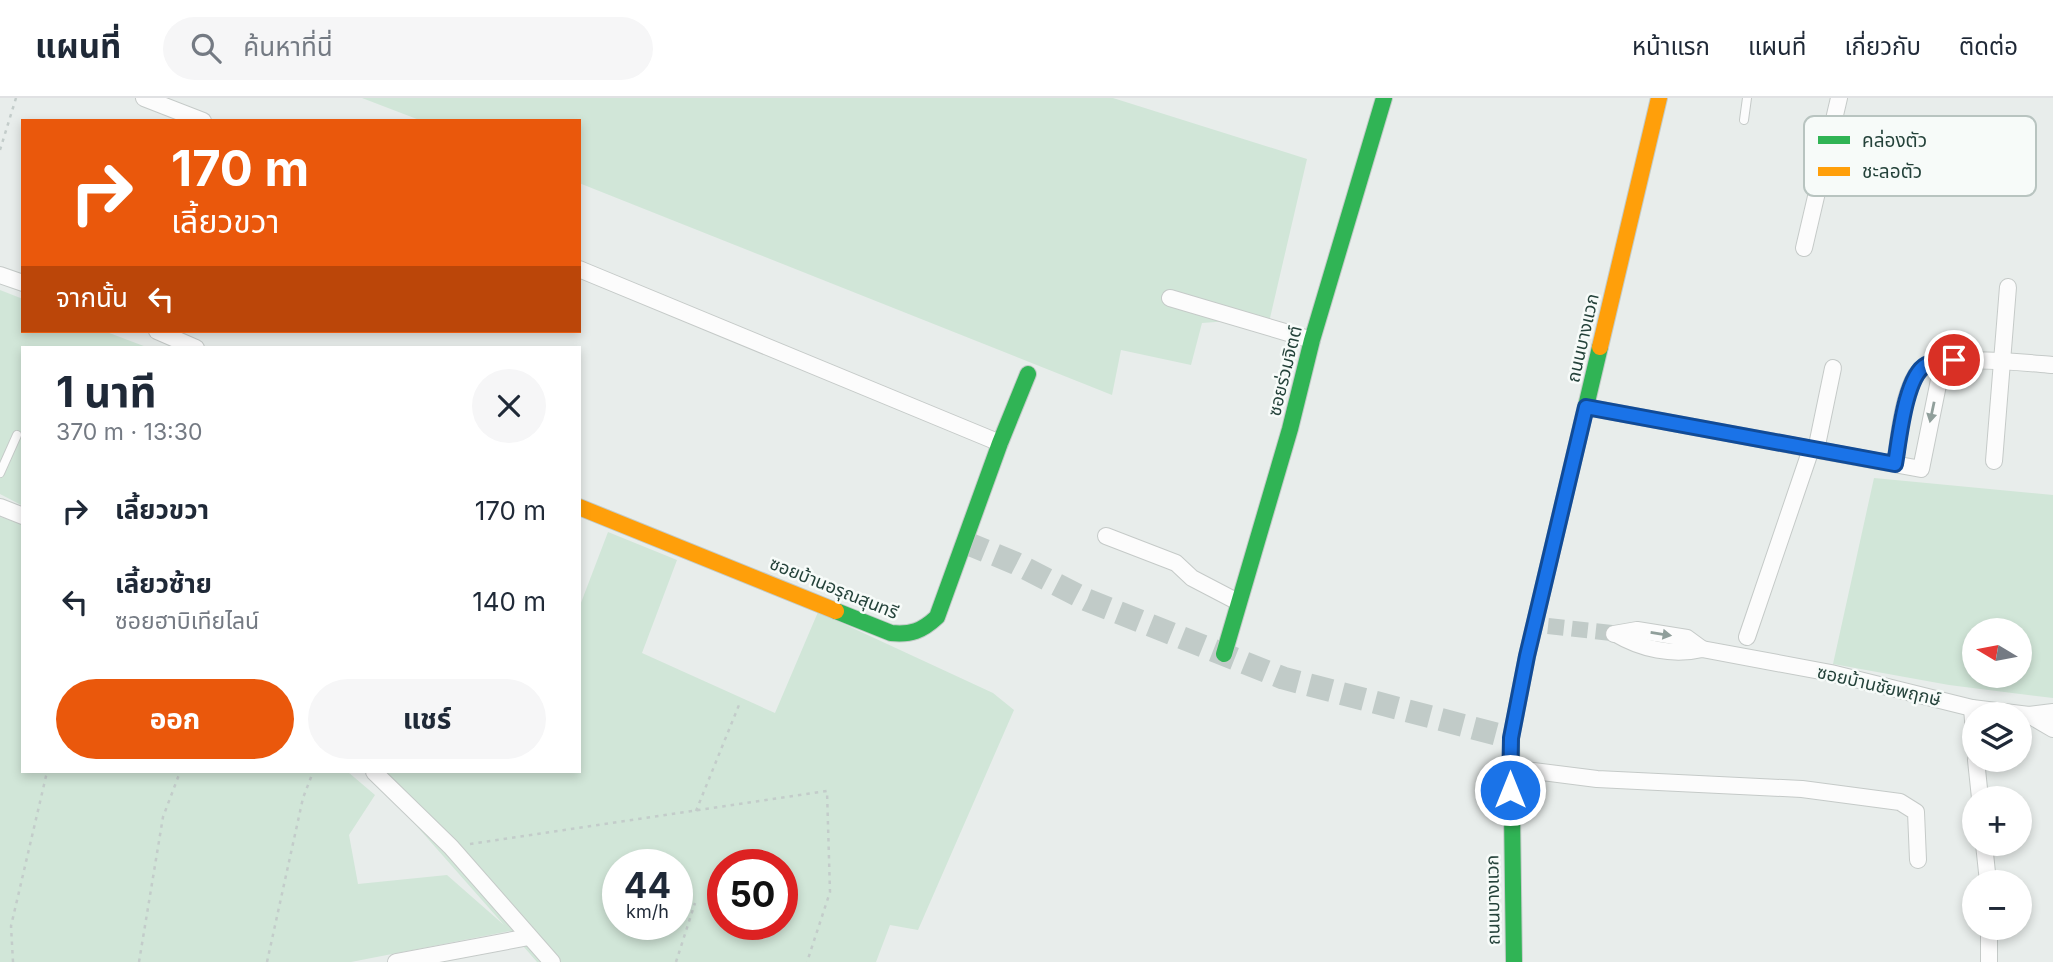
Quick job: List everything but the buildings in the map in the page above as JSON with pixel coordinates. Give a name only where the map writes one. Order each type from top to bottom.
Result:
[{"type":"street","points":[[144,98],[198,119]]},
{"type":"street","name":"ซอยร่วมจิตต์","points":[[1224,654],[1290,429],[1312,340],[1384,98]]},
{"type":"street","name":"ถนนบางแวก","points":[[1514,962],[1511,738],[1541,625],[1586,407],[1659,98]]},
{"type":"street","points":[[1835,116],[1839,98]]},
{"type":"street","points":[[1804,248],[1816,196]]},
{"type":"street","points":[[581,270],[1000,443]]},
{"type":"street","points":[[0,275],[21,282]]},
{"type":"street","points":[[1994,461],[2008,288]]},
{"type":"street","points":[[1170,298],[1312,340]]},
{"type":"street","points":[[162,333],[191,346]]},
{"type":"street","points":[[1586,407],[1922,469],[1939,380],[1954,360]]},
{"type":"street","points":[[1895,464],[1904,414],[1917,373],[1927,365],[1954,360],[2053,365]]},
{"type":"street","points":[[1747,637],[1813,450],[1833,368]]},
{"type":"street","name":"ซอยบ้านอรุณสุนทรี","points":[[581,509],[891,633],[911,636],[927,627],[937,617],[1028,374]]},
{"type":"street","points":[[0,508],[21,515]]},
{"type":"street","points":[[1106,536],[1176,563],[1192,578],[1238,602]]},
{"type":"street","name":"ซอยบ้านชัยพฤกษ์","points":[[1614,634],[1634,645],[1685,653],[1702,649],[1831,673],[1962,706]]},
{"type":"street","points":[[2032,715],[2053,712]]},
{"type":"street","name":"ซอยบ้านชัยพฤกษ์","points":[[2032,717],[2053,729]]},
{"type":"street","points":[[1510,768],[1597,779],[1802,789],[1900,802],[1916,811],[1918,860]]},
{"type":"street","points":[[375,773],[451,847],[552,962]]},
{"type":"street","points":[[396,962],[529,937]]},
{"type":"street","points":[[1989,940],[1989,962]]},
{"type":"lane","points":[[1744,120],[1747,98]]},
{"type":"lane","points":[[0,473],[17,435]]},
{"type":"path","points":[[0,150],[16,98]]},
{"type":"path","points":[[696,811],[739,705]]},
{"type":"path","points":[[13,962],[11,926],[47,773]]},
{"type":"path","points":[[139,962],[163,817],[180,773]]},
{"type":"path","points":[[267,962],[303,798],[313,773]]},
{"type":"path","points":[[451,847],[827,791],[830,892],[807,962]]},
{"type":"path","points":[[676,962],[695,903]]},
{"type":"green space","points":[[362,98],[1113,98],[1307,159],[1270,318],[1202,323],[1191,365],[1121,350],[1112,395],[581,184],[581,119],[417,119]]},
{"type":"green space","points":[[0,290],[21,298],[21,333],[109,333],[144,346],[21,346],[21,505],[0,494]]},
{"type":"green space","points":[[1874,478],[2053,495],[2053,698],[1973,688],[2032,688],[2032,618],[1962,618],[1962,687],[1833,664]]},
{"type":"green space","points":[[0,517],[21,523],[21,773],[349,773],[375,795],[349,835],[358,884],[447,875],[504,925],[370,773],[581,773],[581,603],[608,532],[677,560],[642,653],[775,713],[818,612],[993,693],[1014,710],[918,930],[890,925],[876,962],[537,962],[510,931],[351,962],[0,962]]},
{"type":"tunnel","points":[[964,542],[1015,563],[1087,600],[1283,678],[1511,738]]},
{"type":"tunnel","points":[[1548,626],[1612,633]]},
{"type":"traffic: fast","points":[[1224,654],[1290,429],[1312,340],[1384,98]]},
{"type":"traffic: fast","points":[[1514,962],[1511,738],[1527,656],[1600,347]]},
{"type":"traffic: fast","points":[[836,611],[891,633],[916,631],[937,617],[1028,374]]},
{"type":"traffic: slow","points":[[1600,347],[1659,98]]},
{"type":"traffic: slow","points":[[581,508],[836,611]]},
{"type":"route","points":[[1510,790],[1511,738],[1527,656],[1586,407],[1895,464],[1905,409],[1917,373],[1927,365],[1954,360]]}]
